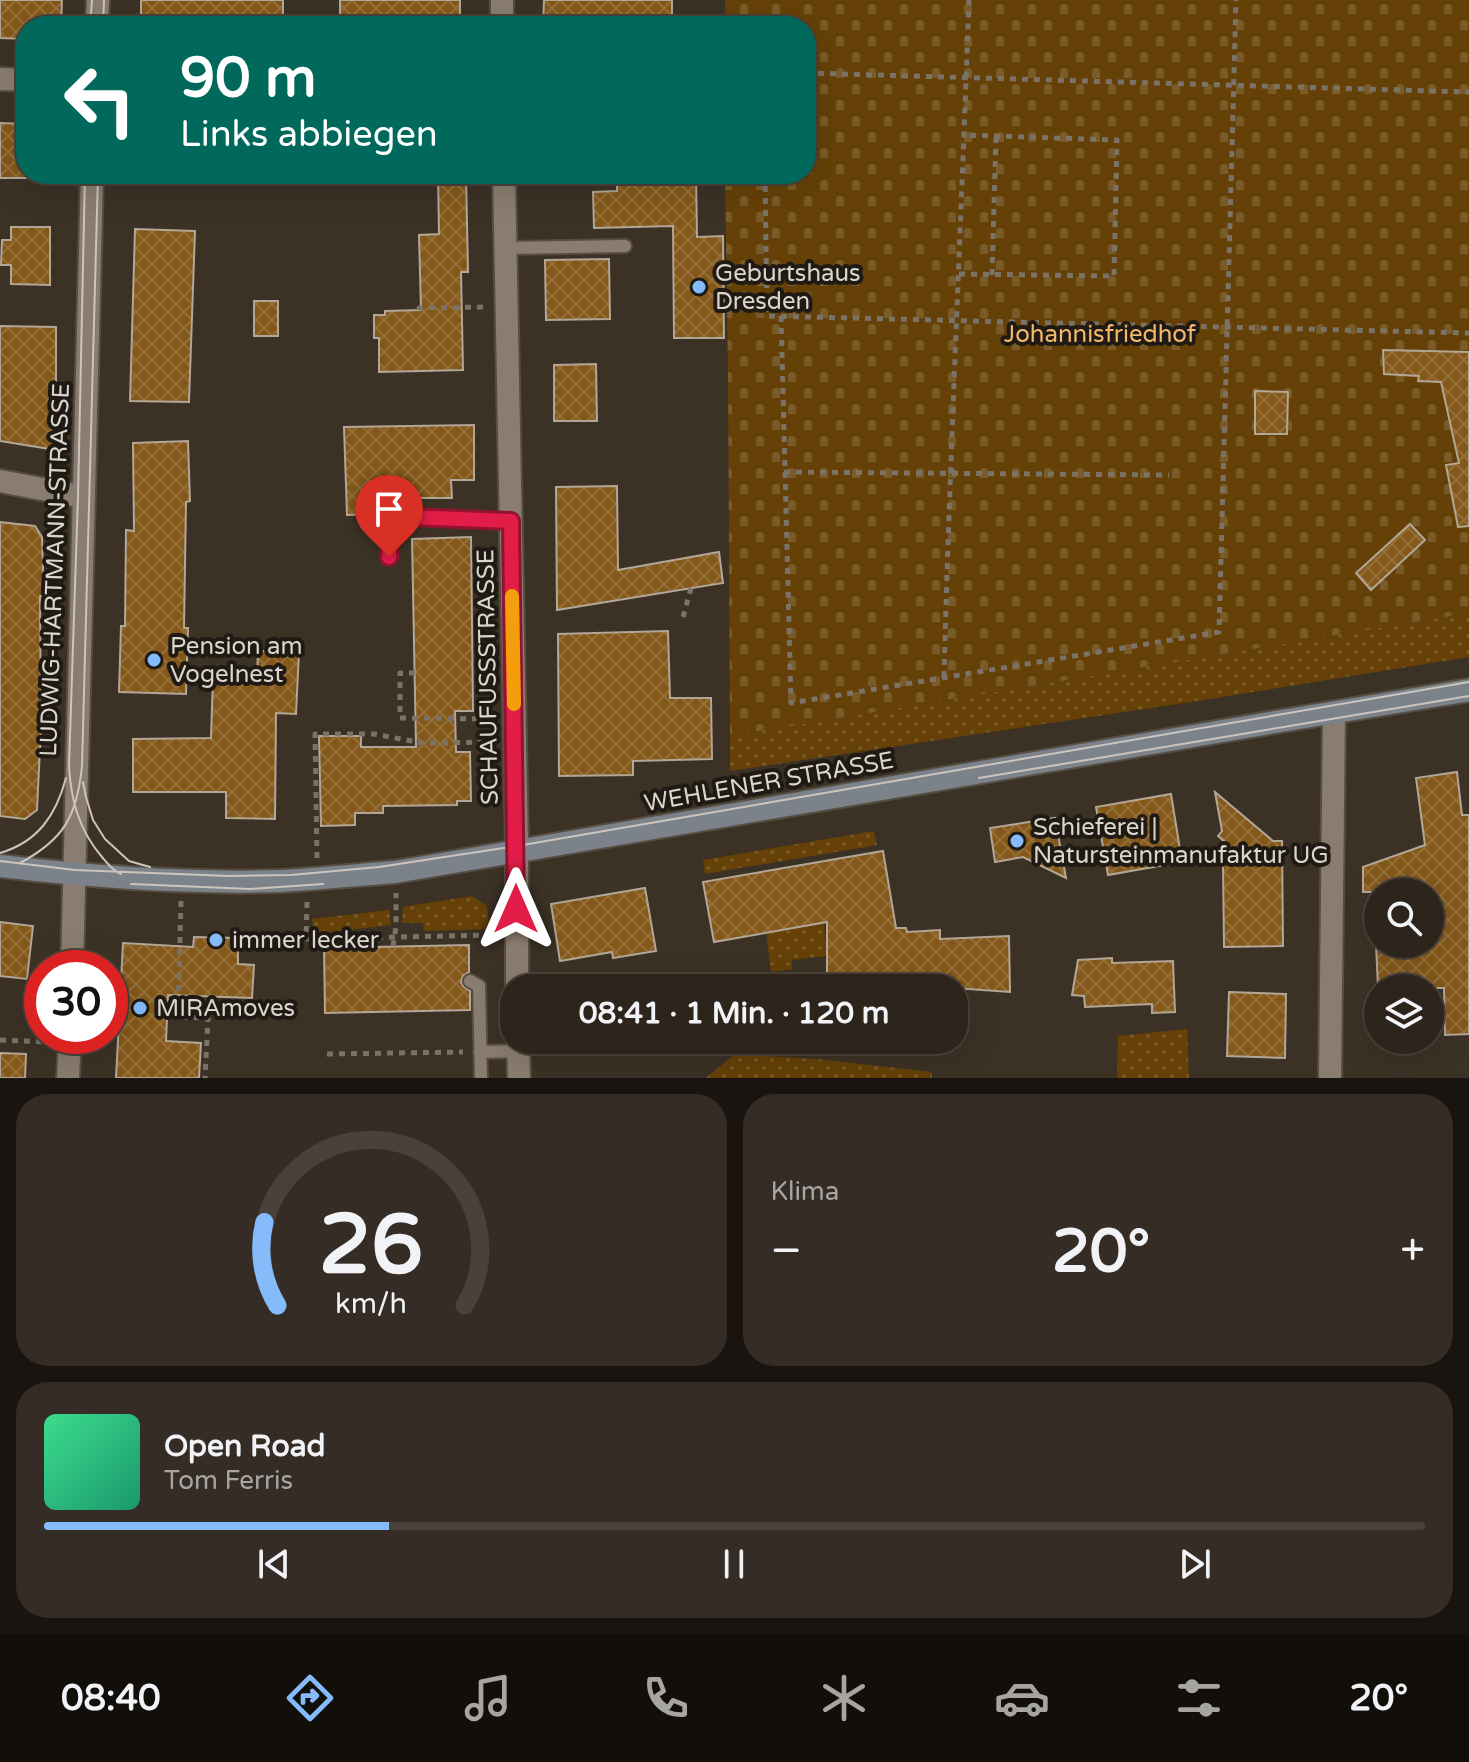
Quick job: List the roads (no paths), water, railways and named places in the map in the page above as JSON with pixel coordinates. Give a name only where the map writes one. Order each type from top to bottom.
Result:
[{"type":"main road","name":"WEHLENER STRASSE","points":[[0,866],[74,875],[182,881],[312,879],[395,872],[1469,690]]},
{"type":"street","name":"LUDWIG-HARTMANN-STRASSE","points":[[72,950],[92,184]]},
{"type":"street","name":"SCHAUFUSSSTRASSE","points":[[504,184],[517,974]]},
{"type":"street","points":[[0,481],[84,497]]},
{"type":"street","points":[[1330,1078],[1334,713]]},
{"type":"street","points":[[68,1078],[69,1054]]},
{"type":"street","points":[[518,1054],[519,1078]]},
{"type":"lane","points":[[506,248],[625,246]]},
{"type":"lane","points":[[389,557],[390,528],[409,517],[511,521]]},
{"type":"lane","points":[[470,981],[479,986],[481,1078]]},
{"type":"lane","points":[[480,1052],[500,1049]]},
{"type":"tram line","points":[[91,16],[92,0]]},
{"type":"tram line","points":[[103,16],[104,0]]},
{"type":"tram line","points":[[85,184],[69,766],[74,803],[82,826],[102,857],[121,874]]},
{"type":"tram line","points":[[20,863],[48,845],[66,824],[77,798],[82,766],[98,184]]},
{"type":"tram line","points":[[0,861],[75,870],[229,876],[291,875],[379,867],[1469,682]]},
{"type":"tram line","points":[[979,778],[1469,696]]},
{"type":"tram line","points":[[0,853],[25,842],[44,825],[57,804],[66,778]]},
{"type":"tram line","points":[[83,782],[93,820],[105,839],[129,861],[150,867]]},
{"type":"tram line","points":[[131,884],[250,889],[323,884]]},
{"type":"place","name":"Geburtshaus Dresden","points":[[699,287]]},
{"type":"place","name":"Pension am Vogelnest","points":[[154,660]]},
{"type":"place","name":"Schieferei | Natursteinmanufaktur UG","points":[[1017,841]]},
{"type":"place","name":"immer lecker","points":[[216,940]]},
{"type":"place","name":"MIRAmoves","points":[[140,1008]]},
{"type":"park label","name":"Johannisfriedhof","points":[[1100,334]]}]
